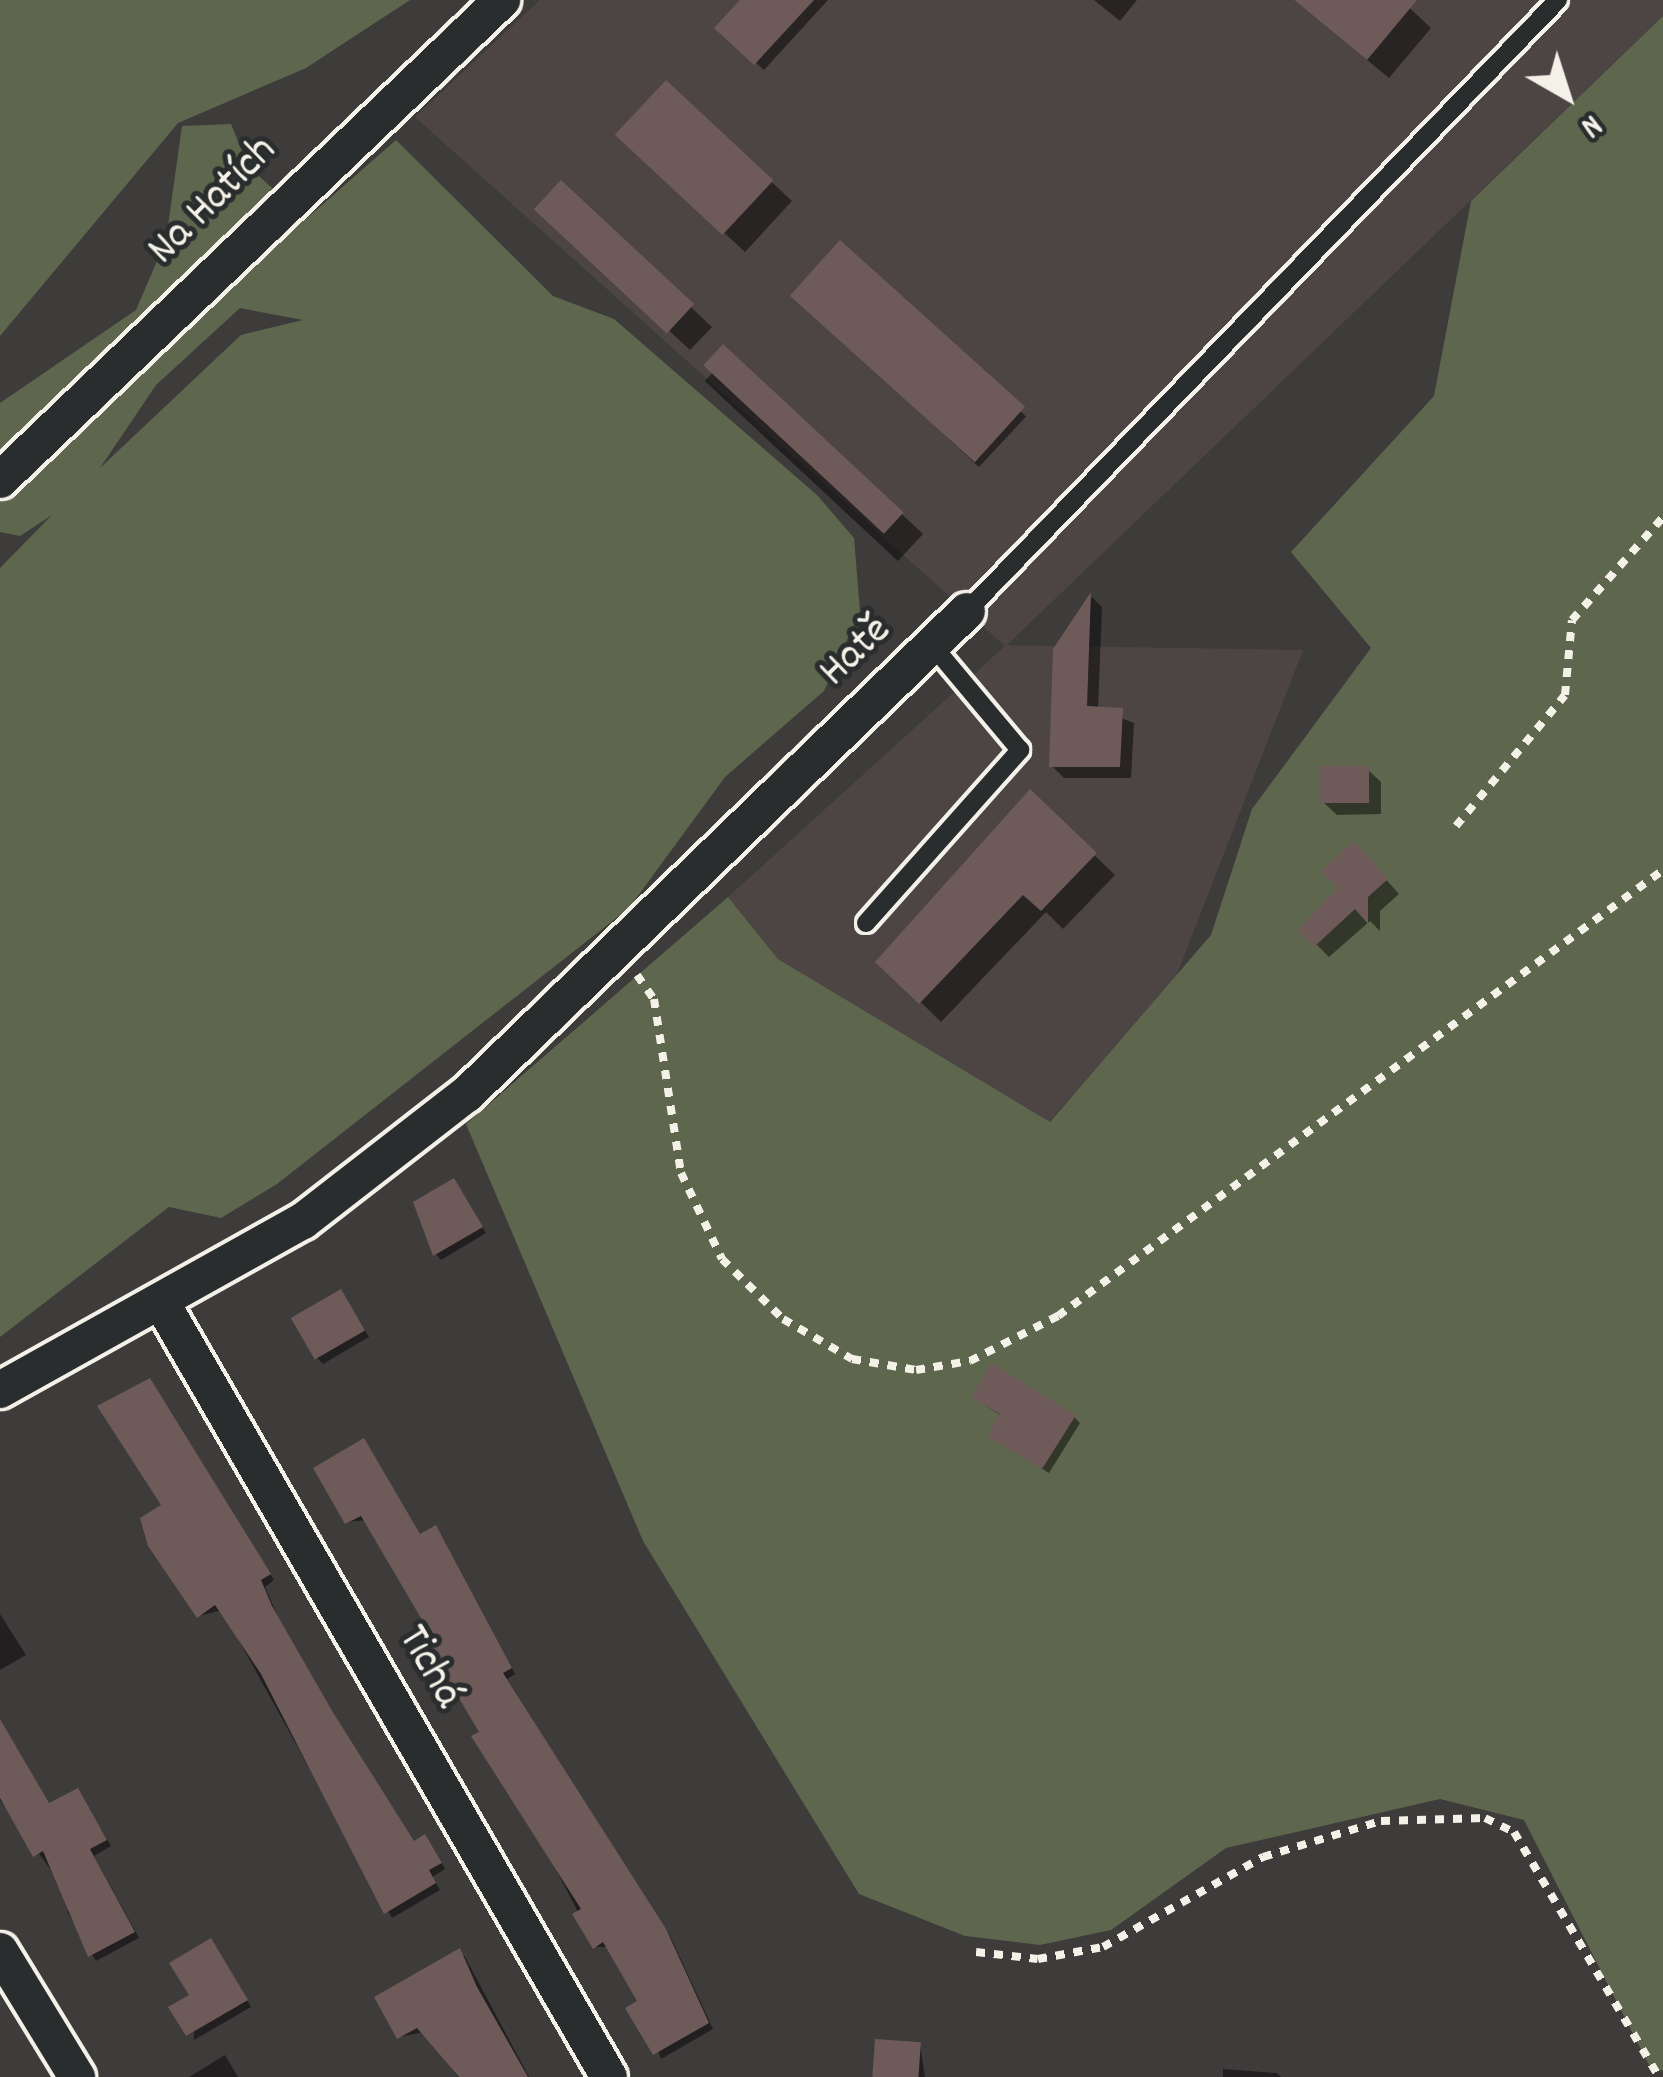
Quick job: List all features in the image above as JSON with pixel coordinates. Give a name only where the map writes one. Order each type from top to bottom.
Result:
[{"type":"street","name":"Na Hatích","points":[[0,480],[502,0]]},
{"type":"street","name":"Hatě","points":[[0,1390],[164,1307],[339,1193],[622,955],[967,611]]},
{"type":"street","name":"Tichá","points":[[164,1307],[609,2077]]},
{"type":"street","points":[[0,1951],[77,2077]]},
{"type":"lane","name":"Hatě","points":[[967,611],[1558,0]]},
{"type":"lane","points":[[866,923],[1020,750],[933,646]]},
{"type":"path","points":[[1456,826],[1564,695],[1572,620],[1663,517]]},
{"type":"path","points":[[622,955],[654,999],[681,1173],[722,1258],[783,1318],[852,1359],[916,1370],[970,1361],[1058,1316],[1663,870]]},
{"type":"path","points":[[976,1952],[1038,1959],[1103,1947],[1263,1857],[1381,1821],[1485,1818],[1514,1832],[1659,2077]]},
{"type":"shaded area","points":[[540,0],[1663,0],[1663,16],[1007,645],[1303,650],[1176,977],[1049,1122],[778,959],[728,897],[1005,646],[415,117]]},
{"type":"green space","points":[[0,0],[410,0],[306,68],[178,123],[0,336]]},
{"type":"green space","points":[[1663,16],[1663,2070],[1653,2073],[1524,1820],[1440,1799],[1226,1848],[1111,1930],[1040,1945],[965,1936],[859,1894],[643,1541],[466,1124],[728,897],[778,959],[1050,1122],[1211,935],[1252,809],[1371,648],[1291,552],[1434,396],[1471,201]]},
{"type":"green space","points":[[231,124],[248,166],[306,219],[396,140],[553,296],[614,319],[817,495],[854,538],[860,611],[824,691],[725,777],[629,908],[277,1184],[221,1218],[169,1207],[0,1337],[0,568],[52,515],[20,536],[0,532],[0,403],[136,310],[166,240],[182,126]],"holes":[[[240,308],[303,320],[241,335],[100,468],[156,385]]]},
{"type":"building","points":[[740,0],[814,0],[754,65],[714,28]]},
{"type":"building","points":[[1294,0],[1417,0],[1367,60]]},
{"type":"building","points":[[666,80],[774,180],[722,235],[615,135]]},
{"type":"building","points":[[561,180],[694,304],[667,333],[534,209]]},
{"type":"building","points":[[840,240],[1025,407],[975,462],[790,296]]},
{"type":"building","points":[[723,344],[904,512],[884,534],[703,365]]},
{"type":"building","points":[[1091,592],[1087,706],[1123,708],[1120,767],[1049,767],[1053,649]]},
{"type":"building","points":[[1320,766],[1369,766],[1369,803],[1320,803]]},
{"type":"building","points":[[1030,789],[1097,853],[1041,911],[1023,895],[919,1004],[875,962]]},
{"type":"building","points":[[1354,841],[1388,879],[1368,897],[1368,924],[1355,909],[1314,947],[1298,930],[1337,888],[1321,871]]},
{"type":"building","points":[[454,1178],[483,1227],[433,1256],[413,1202]]},
{"type":"building","points":[[341,1289],[365,1331],[315,1360],[291,1318]]},
{"type":"building","points":[[991,1363],[1076,1415],[1042,1469],[987,1436],[1000,1414],[971,1397]]},
{"type":"building","points":[[150,1378],[271,1574],[261,1580],[272,1606],[334,1714],[414,1841],[425,1834],[442,1863],[429,1870],[436,1883],[384,1914],[261,1674],[215,1605],[197,1618],[148,1546],[140,1518],[161,1505],[97,1406]]},
{"type":"building","points":[[364,1438],[420,1534],[436,1525],[512,1668],[503,1673],[666,1929],[709,2023],[653,2055],[625,2008],[637,2001],[603,1942],[593,1949],[572,1914],[581,1909],[471,1736],[479,1732],[428,1646],[435,1642],[361,1516],[345,1524],[313,1468]]},
{"type":"building","points":[[0,1719],[49,1803],[78,1788],[107,1840],[90,1849],[135,1932],[88,1957],[43,1851],[33,1857],[0,1798]]},
{"type":"building","points":[[211,1938],[248,2000],[186,2036],[168,2007],[189,1995],[169,1963]]},
{"type":"building","points":[[460,1948],[528,2077],[459,2077],[417,2028],[397,2039],[374,1997]]},
{"type":"building","points":[[875,2039],[921,2042],[918,2077],[872,2077]]}]
